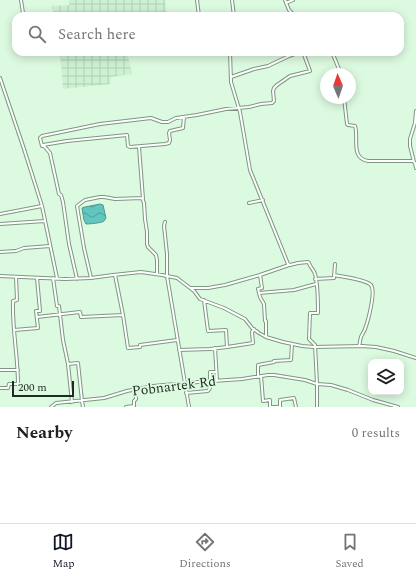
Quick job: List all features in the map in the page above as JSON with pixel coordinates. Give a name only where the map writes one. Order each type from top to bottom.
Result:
[{"type":"street","points":[[21,0],[23,12]]},
{"type":"street","points":[[197,0],[198,12]]},
{"type":"street","points":[[232,0],[234,12]]},
{"type":"street","points":[[291,12],[286,1],[293,0]]},
{"type":"street","points":[[230,56],[230,77],[239,107],[250,170],[289,265]]},
{"type":"street","points":[[230,77],[268,66],[289,56]]},
{"type":"street","points":[[77,279],[69,244],[63,202],[61,195],[59,194],[50,153],[42,145],[40,139],[41,137],[89,126],[149,118],[162,122],[168,122],[176,118],[272,103],[274,101],[273,91],[277,85],[290,76],[310,72],[305,56]]},
{"type":"street","points":[[334,56],[339,68]]},
{"type":"street","points":[[0,78],[42,206],[57,278]]},
{"type":"street","points":[[345,104],[347,123],[348,125],[356,127],[356,147],[362,160],[415,160]]},
{"type":"street","points":[[416,110],[415,123],[410,139],[410,146],[416,168]]},
{"type":"street","points":[[42,145],[127,135],[128,147],[154,146],[169,143],[169,133],[171,131],[183,128],[184,117]]},
{"type":"street","points":[[139,146],[147,244],[156,255],[157,274]]},
{"type":"street","points":[[91,278],[77,206],[85,200],[100,197],[115,200],[142,198],[143,200]]},
{"type":"street","points":[[249,203],[263,200]]},
{"type":"street","points":[[0,214],[42,206]]},
{"type":"street","points":[[0,224],[45,221]]},
{"type":"street","points":[[165,222],[167,276],[189,407]]},
{"type":"street","points":[[0,252],[51,246]]},
{"type":"street","points":[[191,288],[208,288],[225,285],[289,265],[309,262],[315,274],[318,299],[318,313],[310,313],[308,339],[315,345],[317,407]]},
{"type":"street","points":[[334,276],[336,264]]},
{"type":"street","points":[[0,276],[77,279],[141,272],[157,274],[177,278],[191,288],[200,299],[224,308],[245,319],[254,329],[266,336],[283,342],[314,347],[359,346],[376,348],[394,351],[416,358]]},
{"type":"street","points":[[115,274],[128,348],[177,340]]},
{"type":"street","points":[[260,275],[262,288],[258,289],[264,304],[266,336]]},
{"type":"street","points":[[315,279],[334,278],[334,276],[364,281],[371,286],[373,292],[366,324],[359,346]]},
{"type":"street","points":[[0,388],[9,388],[9,384],[18,384],[13,301],[17,300],[16,277]]},
{"type":"street","points":[[14,330],[38,328],[36,311],[40,310],[37,278]]},
{"type":"street","points":[[53,278],[68,364],[72,402]]},
{"type":"street","points":[[259,293],[294,290],[316,284]]},
{"type":"street","points":[[204,300],[208,332],[226,330],[227,347]]},
{"type":"street","points":[[37,317],[80,312],[81,317],[123,315]]},
{"type":"street","points":[[179,350],[227,347],[253,342],[252,332],[254,329]]},
{"type":"street","points":[[292,344],[290,360],[274,361],[258,365],[263,401],[270,400],[270,407],[280,407],[280,400],[294,398],[296,407]]},
{"type":"street","points":[[215,348],[217,380]]},
{"type":"street","points":[[68,364],[78,363],[83,407]]},
{"type":"street","points":[[0,370],[18,370]]},
{"type":"street","points":[[186,393],[208,391],[211,381],[210,372],[216,372]]},
{"type":"street","name":"Pobnartek Rd","points":[[51,407],[56,403],[104,398],[153,386],[274,375],[305,380],[317,384],[337,386],[373,400],[398,407]]},
{"type":"street","points":[[126,407],[134,406],[134,401],[136,399],[135,390]]},
{"type":"shaded area","points":[[69,0],[165,0],[166,12],[53,12],[52,6],[69,5]]},
{"type":"shaded area","points":[[60,56],[128,56],[132,74],[111,77],[110,84],[63,89]]},
{"type":"water","points":[[100,204],[103,205],[106,218],[104,221],[86,224],[82,208]]}]
